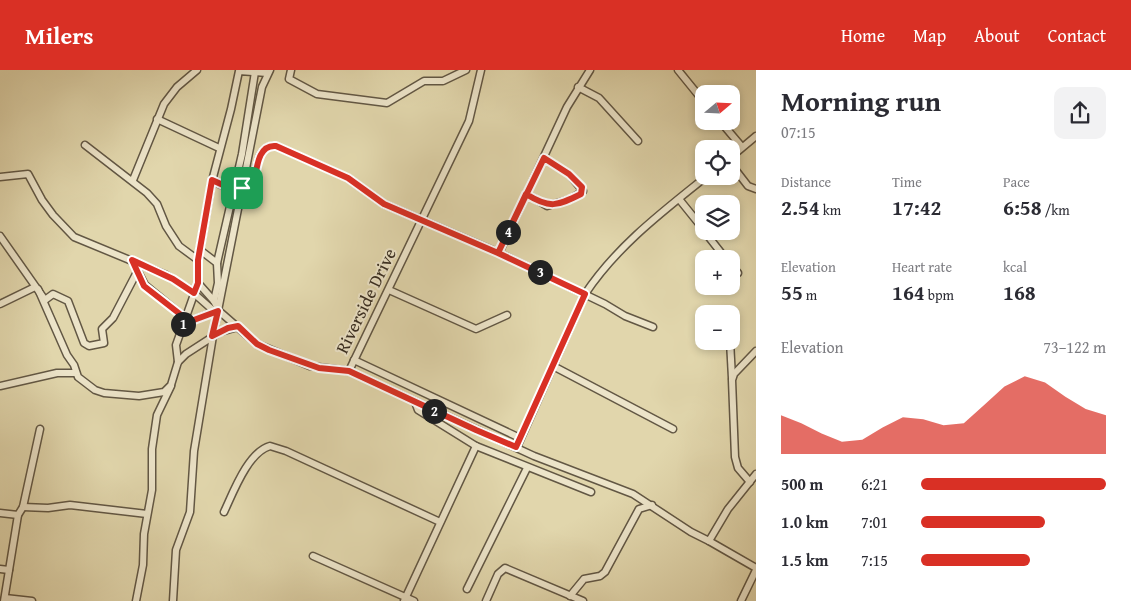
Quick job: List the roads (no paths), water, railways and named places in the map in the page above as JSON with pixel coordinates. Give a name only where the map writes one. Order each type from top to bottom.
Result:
[{"type":"street","points":[[133,180],[164,104],[176,87],[197,70]]},
{"type":"street","points":[[291,70],[289,79],[317,94],[387,103],[424,81],[443,82],[466,70]]},
{"type":"street","name":"Riverside Drive","points":[[481,70],[469,121],[349,371],[572,472],[633,494],[691,532],[756,569]]},
{"type":"street","points":[[498,253],[578,87],[590,70]]},
{"type":"street","points":[[678,70],[695,91]]},
{"type":"street","points":[[136,601],[143,565],[147,514],[152,490],[150,464],[157,415],[171,385],[178,362],[176,345],[198,283],[198,260],[219,148],[232,109],[239,71],[269,72],[262,87],[217,262],[218,283],[214,301]]},
{"type":"street","points":[[173,601],[177,546],[190,512],[194,451],[255,72]]},
{"type":"street","points":[[578,87],[599,98],[638,141]]},
{"type":"street","points":[[158,119],[219,148]]},
{"type":"street","points":[[727,130],[742,148],[756,137]]},
{"type":"street","points":[[85,145],[133,180],[157,204],[166,226],[178,246],[198,260]]},
{"type":"street","points":[[212,180],[237,188],[253,187],[262,151],[270,146],[276,146],[348,178],[384,204],[498,253],[585,294],[624,316],[653,327]]},
{"type":"street","points":[[526,194],[547,206],[571,199],[583,191],[569,174],[544,158]]},
{"type":"street","points":[[0,178],[28,174],[42,200],[70,234],[84,242],[132,260],[173,279],[238,326],[257,344],[303,364],[319,368],[349,371]]},
{"type":"street","points":[[740,176],[748,186],[756,190]]},
{"type":"street","points":[[516,447],[585,294],[610,259],[696,185]]},
{"type":"street","points":[[679,199],[695,219]]},
{"type":"street","points":[[0,236],[45,300],[53,294],[68,301],[84,343],[89,346],[104,343],[102,329],[113,318],[137,272]]},
{"type":"street","points":[[711,240],[719,250]]},
{"type":"street","points":[[200,250],[217,262]]},
{"type":"street","points":[[132,260],[144,286],[184,321]]},
{"type":"street","points":[[198,283],[214,301],[217,311]]},
{"type":"street","points":[[0,304],[37,288]]},
{"type":"street","points":[[37,288],[80,380],[95,390],[122,395],[160,394],[171,385]]},
{"type":"street","points":[[389,290],[476,329],[507,316]]},
{"type":"street","points":[[184,321],[217,311]]},
{"type":"street","points":[[178,362],[212,336],[228,328],[238,326]]},
{"type":"street","points":[[730,350],[735,457],[738,468],[750,482]]},
{"type":"street","points":[[732,380],[756,350]]},
{"type":"street","points":[[354,360],[447,405],[503,428],[520,438]]},
{"type":"street","points":[[731,362],[739,369]]},
{"type":"street","points":[[553,366],[673,429]]},
{"type":"street","points":[[0,386],[57,373],[76,373]]},
{"type":"street","points":[[415,402],[418,410],[476,446],[590,492]]},
{"type":"street","points":[[32,601],[5,600],[18,514],[23,507],[40,429]]},
{"type":"street","points":[[224,512],[250,462],[258,453],[270,446],[286,451],[440,522]]},
{"type":"street","points":[[405,599],[476,446]]},
{"type":"street","points":[[467,589],[527,468]]},
{"type":"street","points":[[709,541],[728,509],[756,474]]},
{"type":"street","points":[[23,507],[48,508],[70,505],[147,514]]},
{"type":"street","points":[[570,596],[584,579],[600,576],[605,572],[639,509],[652,505]]},
{"type":"street","points":[[0,513],[18,514]]},
{"type":"street","points":[[312,556],[405,599],[414,601]]},
{"type":"street","points":[[486,601],[498,574],[505,568],[583,601]]},
{"type":"street","points":[[0,569],[9,570]]},
{"type":"street","points":[[741,601],[756,569]]}]
